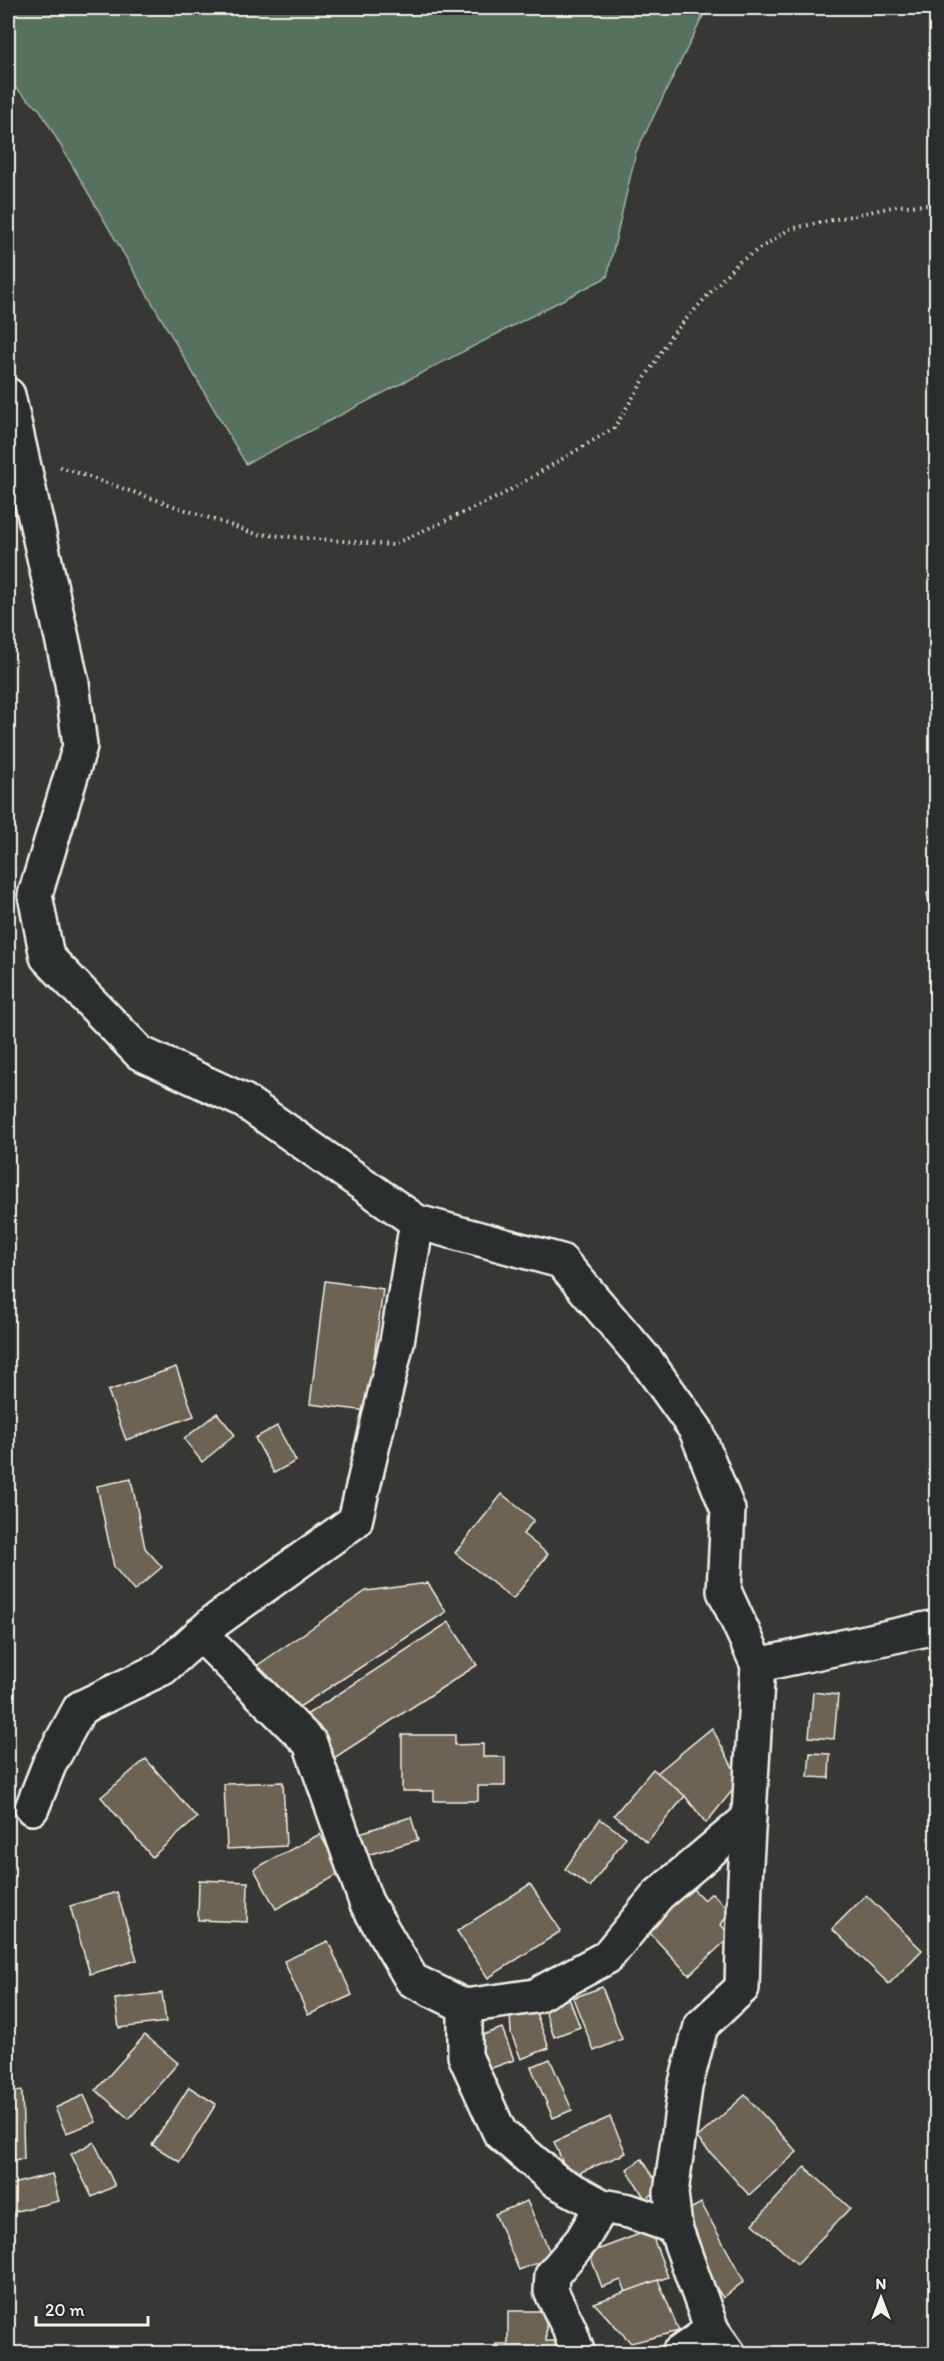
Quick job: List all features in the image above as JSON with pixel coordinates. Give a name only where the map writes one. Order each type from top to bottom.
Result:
[{"type":"street","points":[[8,395],[72,683],[80,746],[35,895],[47,957],[140,1053],[244,1101],[417,1222],[561,1261],[648,1363],[696,1430],[728,1510],[724,1591],[759,1665],[745,1880],[742,1988],[701,2026],[685,2087],[671,2193],[675,2227],[720,2342],[678,2354]]},
{"type":"street","points":[[32,1808],[49,1765],[80,1708],[163,1668],[200,1634],[355,1521],[397,1342],[417,1222]]},
{"type":"street","points":[[759,1665],[936,1627]]},
{"type":"street","points":[[200,1634],[310,1743],[366,1902],[412,1980],[465,2006],[535,1996],[607,1957],[658,1895],[749,1818]]},
{"type":"street","points":[[465,2006],[465,2056],[500,2133],[556,2181],[602,2206],[629,2211],[675,2227]]},
{"type":"street","points":[[578,2354],[551,2291],[552,2275],[582,2240],[602,2206]]},
{"type":"path","points":[[21,454],[256,534],[392,545],[500,496],[614,428],[671,336],[736,264],[790,229],[897,206],[936,205]]},
{"type":"green space","points":[[8,8],[707,8],[636,152],[607,277],[246,464],[40,110],[8,81]]},
{"type":"building","points":[[936,891],[936,937],[927,893]]},
{"type":"building","points":[[325,1281],[383,1289],[367,1411],[310,1404]]},
{"type":"building","points":[[176,1367],[194,1416],[126,1440],[108,1391]]},
{"type":"building","points":[[217,1413],[235,1435],[202,1462],[184,1439]]},
{"type":"building","points":[[277,1426],[296,1461],[274,1473],[255,1438]]},
{"type":"building","points":[[131,1479],[145,1548],[162,1567],[134,1591],[114,1567],[97,1486]]},
{"type":"building","points":[[502,1494],[534,1520],[523,1534],[548,1554],[513,1599],[455,1553]]},
{"type":"building","points":[[428,1583],[446,1612],[293,1711],[249,1671],[366,1591]]},
{"type":"building","points":[[449,1622],[477,1665],[328,1762],[300,1719]]},
{"type":"building","points":[[813,1692],[838,1695],[834,1739],[809,1737]]},
{"type":"building","points":[[712,1728],[740,1781],[706,1823],[685,1796],[657,1773]]},
{"type":"building","points":[[402,1735],[455,1735],[455,1745],[483,1744],[483,1757],[505,1757],[505,1786],[478,1786],[478,1801],[434,1801],[434,1791],[402,1791]]},
{"type":"building","points":[[810,1753],[830,1754],[829,1778],[808,1777]]},
{"type":"building","points":[[146,1759],[197,1818],[152,1857],[101,1797]]},
{"type":"building","points":[[653,1769],[685,1796],[647,1842],[614,1815]]},
{"type":"building","points":[[283,1782],[286,1846],[227,1849],[224,1784]]},
{"type":"building","points":[[411,1817],[418,1840],[357,1858],[350,1836]]},
{"type":"building","points":[[600,1819],[626,1837],[590,1887],[565,1869]]},
{"type":"building","points":[[320,1834],[341,1873],[276,1909],[254,1869]]},
{"type":"building","points":[[199,1880],[248,1882],[247,1922],[198,1920]]},
{"type":"building","points":[[530,1884],[561,1931],[488,1978],[457,1931]]},
{"type":"building","points":[[689,1885],[704,1900],[712,1893],[730,1911],[721,1925],[731,1936],[689,1975],[644,1927]]},
{"type":"building","points":[[117,1892],[137,1960],[90,1974],[70,1906]]},
{"type":"building","points":[[866,1895],[922,1950],[889,1984],[832,1929]]},
{"type":"building","points":[[328,1941],[352,1995],[308,2015],[284,1961]]},
{"type":"building","points":[[602,1987],[622,2039],[594,2051],[573,1998]]},
{"type":"building","points":[[162,1993],[166,2022],[119,2028],[115,1999]]},
{"type":"building","points":[[569,1998],[580,2027],[554,2037],[544,2008]]},
{"type":"building","points":[[533,2005],[549,2048],[521,2059],[511,2033],[510,2014]]},
{"type":"building","points":[[502,2028],[514,2060],[489,2069],[477,2037]]},
{"type":"building","points":[[145,2035],[178,2063],[129,2119],[96,2090]]},
{"type":"building","points":[[550,2059],[572,2110],[553,2118],[531,2067]]},
{"type":"building","points":[[189,2087],[216,2104],[180,2162],[152,2145]]},
{"type":"building","points":[[22,2091],[24,2159],[8,2160],[8,2092]]},
{"type":"building","points":[[84,2095],[96,2122],[66,2133],[55,2108]]},
{"type":"building","points":[[745,2095],[797,2152],[749,2195],[697,2138]]},
{"type":"building","points":[[610,2117],[626,2153],[569,2177],[554,2142]]},
{"type":"building","points":[[94,2142],[115,2186],[92,2197],[71,2154]]},
{"type":"building","points":[[642,2159],[661,2189],[645,2199],[627,2169]]},
{"type":"building","points":[[805,2167],[850,2208],[797,2264],[753,2224]]},
{"type":"building","points":[[52,2174],[59,2201],[8,2213],[8,2185]]},
{"type":"building","points":[[527,2201],[552,2257],[519,2270],[495,2214]]},
{"type":"building","points":[[701,2203],[744,2281],[723,2298],[696,2257],[683,2213]]},
{"type":"building","points":[[650,2230],[668,2277],[626,2292],[621,2280],[602,2287],[589,2253]]},
{"type":"building","points":[[658,2280],[679,2331],[631,2343],[594,2303]]},
{"type":"building","points":[[508,2311],[546,2311],[546,2341],[558,2341],[558,2354],[496,2354],[496,2344],[508,2344]]}]
